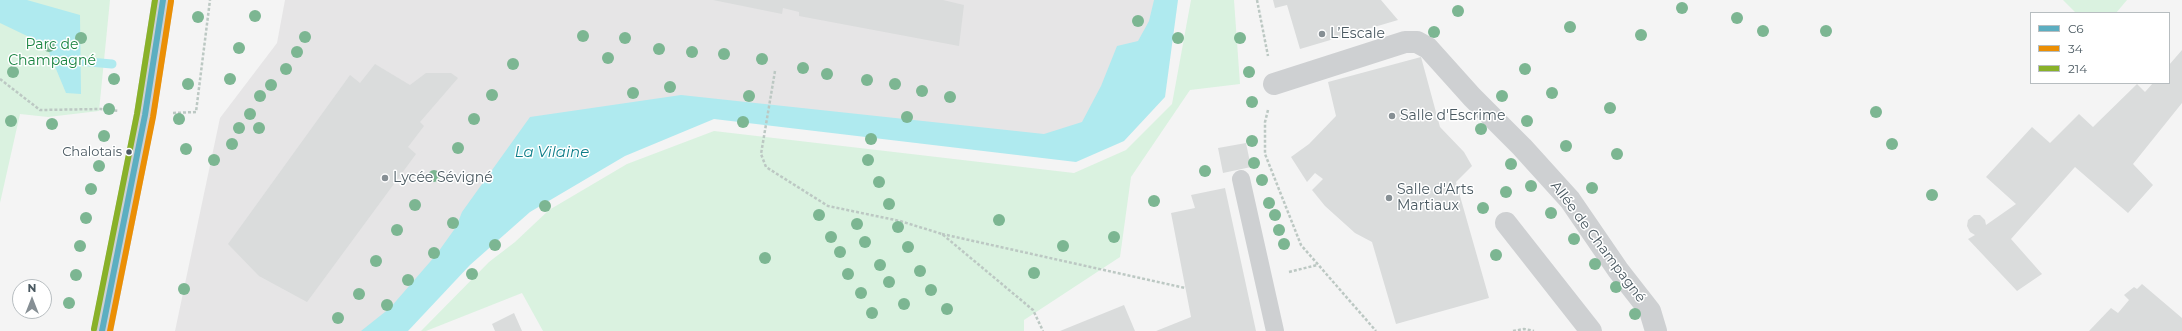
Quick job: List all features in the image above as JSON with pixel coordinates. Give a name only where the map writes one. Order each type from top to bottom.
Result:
[{"type":"main road","points":[[102,331],[145,115],[163,0]]},
{"type":"street","name":"Allée de Champagné","points":[[1274,84],[1405,42],[1416,42],[1428,48],[1472,97],[1522,147],[1570,200],[1618,270],[1650,311],[1656,331]]},
{"type":"street","points":[[1506,223],[1591,331]]},
{"type":"lane","points":[[1241,179],[1275,331]]},
{"type":"path","points":[[145,115],[196,112],[210,0]]},
{"type":"path","points":[[1257,0],[1274,84],[1265,122],[1265,154],[1301,245],[1376,331]]},
{"type":"path","points":[[775,71],[761,154],[766,167],[828,206],[900,221],[942,234],[1185,288]]},
{"type":"path","points":[[0,79],[40,110],[101,109]]},
{"type":"path","points":[[942,234],[1033,310],[1043,331]]},
{"type":"path","points":[[1513,331],[1524,329],[1534,331]]},
{"type":"shaded area","name":"Lycée Sévigné","points":[[285,0],[1163,0],[1093,147],[708,113],[513,200],[375,331],[175,331],[220,118],[277,43]]},
{"type":"green space","name":"Parc de Champagné","points":[[0,0],[110,0],[99,111],[48,117],[20,114],[0,203]]},
{"type":"green space","points":[[1191,0],[1234,0],[1240,84],[1190,90],[1131,177],[1120,257],[1024,320],[1024,331],[543,331],[522,293],[426,331],[421,331],[489,262],[515,242],[549,210],[627,164],[714,131],[1074,173],[1126,150],[1172,104]]},
{"type":"green space","points":[[2063,0],[2127,0],[2117,12],[2075,12]]},
{"type":"water","points":[[0,0],[27,0],[80,15],[81,94],[66,93],[46,45],[0,23]]},
{"type":"water","name":"La Vilaine","points":[[1154,0],[1178,0],[1165,97],[1124,141],[1076,162],[714,119],[625,156],[530,212],[470,265],[408,331],[361,331],[390,308],[436,255],[456,227],[462,212],[530,117],[681,95],[1044,134],[1082,122],[1101,86],[1117,46],[1138,41],[1149,21]]},
{"type":"building","points":[[713,0],[943,0],[964,5],[959,46],[799,16],[799,12],[783,8],[782,14]]},
{"type":"building","name":"L’Escale","points":[[1273,0],[1381,0],[1398,20],[1300,49],[1287,5],[1275,8]]},
{"type":"building","points":[[2182,50],[2182,103],[2133,164],[2153,185],[2128,213],[2075,167],[2011,239],[2042,274],[2017,291],[1968,239],[1975,235],[1970,232],[1967,226],[1968,220],[1974,215],[1980,215],[1985,220],[1986,225],[2016,204],[1986,177],[2032,127],[2050,143],[2079,114],[2093,127],[2137,84],[2145,92],[2152,84],[2170,84],[2170,64]]},
{"type":"building","name":"Salle d'Arts Martiaux","points":[[1421,57],[1440,127],[1464,152],[1472,166],[1456,182],[1489,298],[1396,324],[1372,242],[1355,233],[1325,206],[1312,190],[1323,179],[1315,173],[1307,182],[1291,157],[1309,144],[1336,116],[1328,82]]},
{"type":"building","points":[[375,64],[410,85],[426,73],[451,73],[458,78],[420,122],[424,126],[408,147],[416,154],[307,302],[259,276],[228,244],[350,75],[360,83]]},
{"type":"building","points":[[1246,143],[1251,167],[1223,173],[1218,148]]},
{"type":"building","points":[[1225,188],[1256,331],[1156,331],[1191,317],[1171,213],[1195,208],[1191,195]]},
{"type":"building","points":[[2142,284],[2182,318],[2182,331],[2089,331],[2111,308],[2118,313],[2129,300],[2124,295],[2134,287],[2137,289]]},
{"type":"building","points":[[1124,305],[1135,331],[1060,331]]},
{"type":"building","points":[[514,313],[522,331],[495,331],[492,324]]},
{"type":"waterway","points":[[73,55],[78,61],[112,64]]},
{"type":"transit line","name":"214","points":[[94,329],[137,114],[155,0]]},
{"type":"transit line","name":"C6","points":[[102,331],[145,115],[163,0]]},
{"type":"transit line","name":"34","points":[[110,331],[153,117],[171,1]]},
{"type":"place","name":"L’Escale","points":[[1322,34]]},
{"type":"place","name":"Salle d'Escrime","points":[[1392,116]]},
{"type":"place","name":"Chalotais","points":[[129,152]]},
{"type":"place","name":"Lycée Sévigné","points":[[385,178]]},
{"type":"place","name":"Salle d'Arts Martiaux","points":[[1389,198]]}]
